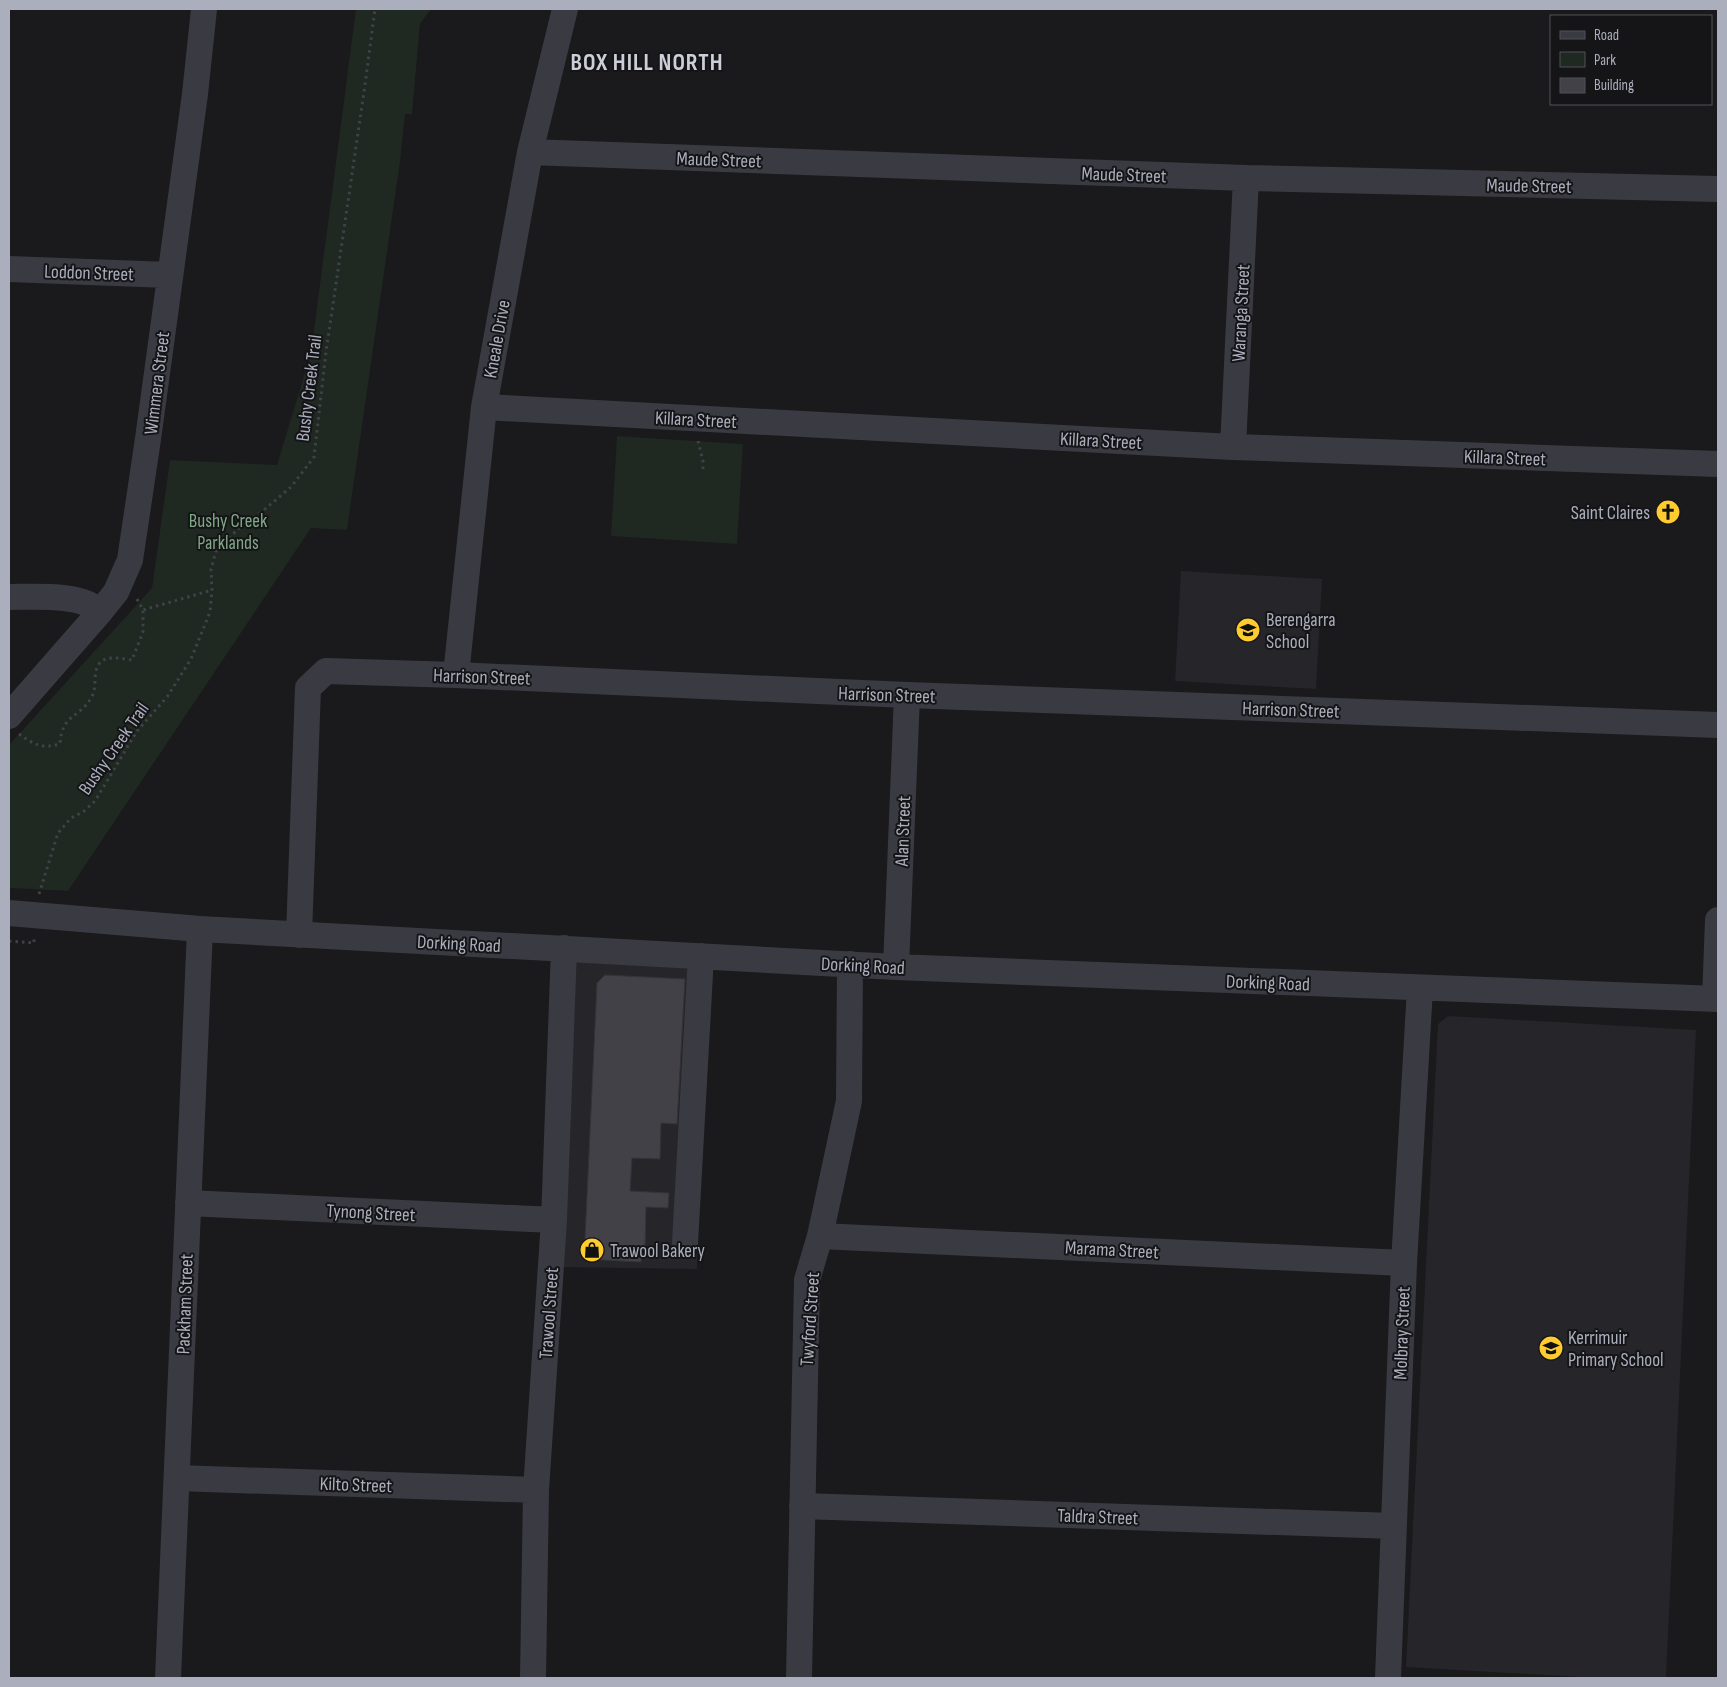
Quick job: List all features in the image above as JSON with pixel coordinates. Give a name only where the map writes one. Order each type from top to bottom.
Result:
[{"type":"street","name":"Wimmera Street","points":[[12,724],[116,592],[130,560],[193,104],[204,9]]},
{"type":"street","name":"Kneale Drive","points":[[456,675],[484,408],[530,152],[565,9]]},
{"type":"street","name":"Maude Street","points":[[530,152],[1246,178],[1718,189]]},
{"type":"street","name":"Waranga Street","points":[[1233,447],[1246,178]]},
{"type":"street","name":"Loddon Street","points":[[9,269],[169,276]]},
{"type":"street","name":"Killara Street","points":[[484,408],[1233,447],[1718,464]]},
{"type":"street","points":[[9,596],[68,599],[94,606],[100,612]]},
{"type":"street","name":"Harrison Street","points":[[299,935],[308,688],[326,671],[1718,725]]},
{"type":"street","name":"Alan Street","points":[[896,967],[908,695]]},
{"type":"street","name":"Dorking Road","points":[[9,914],[299,935],[896,967],[1717,999]]},
{"type":"street","points":[[1717,999],[1718,920]]},
{"type":"street","name":"Packham Street","points":[[168,1678],[200,929]]},
{"type":"street","name":"Trawool Street","points":[[533,1678],[536,1490],[554,1220],[564,948]]},
{"type":"street","points":[[686,1243],[700,956]]},
{"type":"street","name":"Twyford Street","points":[[799,1678],[807,1280],[820,1236],[849,1101],[850,964]]},
{"type":"street","name":"Molbray Street","points":[[1388,1678],[1404,1263],[1420,988]]},
{"type":"street","name":"Tynong Street","points":[[188,1203],[554,1220]]},
{"type":"street","name":"Marama Street","points":[[820,1236],[1404,1263]]},
{"type":"street","name":"Kilto Street","points":[[176,1478],[536,1490]]},
{"type":"street","name":"Taldra Street","points":[[802,1506],[1393,1526]]},
{"type":"path","name":"Bushy Creek Trail","points":[[36,916],[39,892],[58,833],[71,818],[83,812],[94,801],[137,730],[167,697],[191,658],[210,612],[211,569],[216,551],[237,530],[290,487],[314,457],[326,352],[375,9]]},
{"type":"path","points":[[693,419],[704,473]]},
{"type":"path","points":[[142,610],[212,590]]},
{"type":"path","points":[[12,724],[37,745],[47,747],[60,744],[61,732],[66,722],[88,703],[92,697],[99,664],[106,659],[114,658],[132,660],[143,632],[142,610],[137,599],[116,592]]},
{"type":"shaded area","name":"Berengarra School","points":[[1181,571],[1322,579],[1316,689],[1175,681]]},
{"type":"shaded area","points":[[570,953],[706,958],[697,1269],[559,1267]]},
{"type":"shaded area","name":"Kerrimuir Primary School","points":[[1448,1016],[1696,1030],[1666,1678],[1598,1678],[1406,1667],[1438,1024]]},
{"type":"green space","name":"Bushy Creek Parklands","points":[[356,9],[431,9],[420,24],[412,114],[405,114],[400,162],[347,530],[311,528],[68,891],[9,888],[9,745],[152,588],[170,460],[277,465],[311,353]]},
{"type":"green space","points":[[617,436],[743,444],[737,544],[611,536]]},
{"type":"building","points":[[605,975],[685,979],[677,1124],[661,1123],[660,1159],[632,1158],[630,1191],[669,1193],[668,1208],[646,1207],[645,1246],[642,1246],[641,1262],[584,1259],[597,983]]},
{"type":"place","name":"Saint Claires","points":[[1668,512]]},
{"type":"place","name":"Berengarra School","points":[[1248,630]]},
{"type":"place","name":"Trawool Bakery","points":[[592,1250]]},
{"type":"place","name":"Kerrimuir Primary School","points":[[1551,1348]]},
{"type":"district","name":"BOX HILL NORTH","points":[[647,62]]}]
